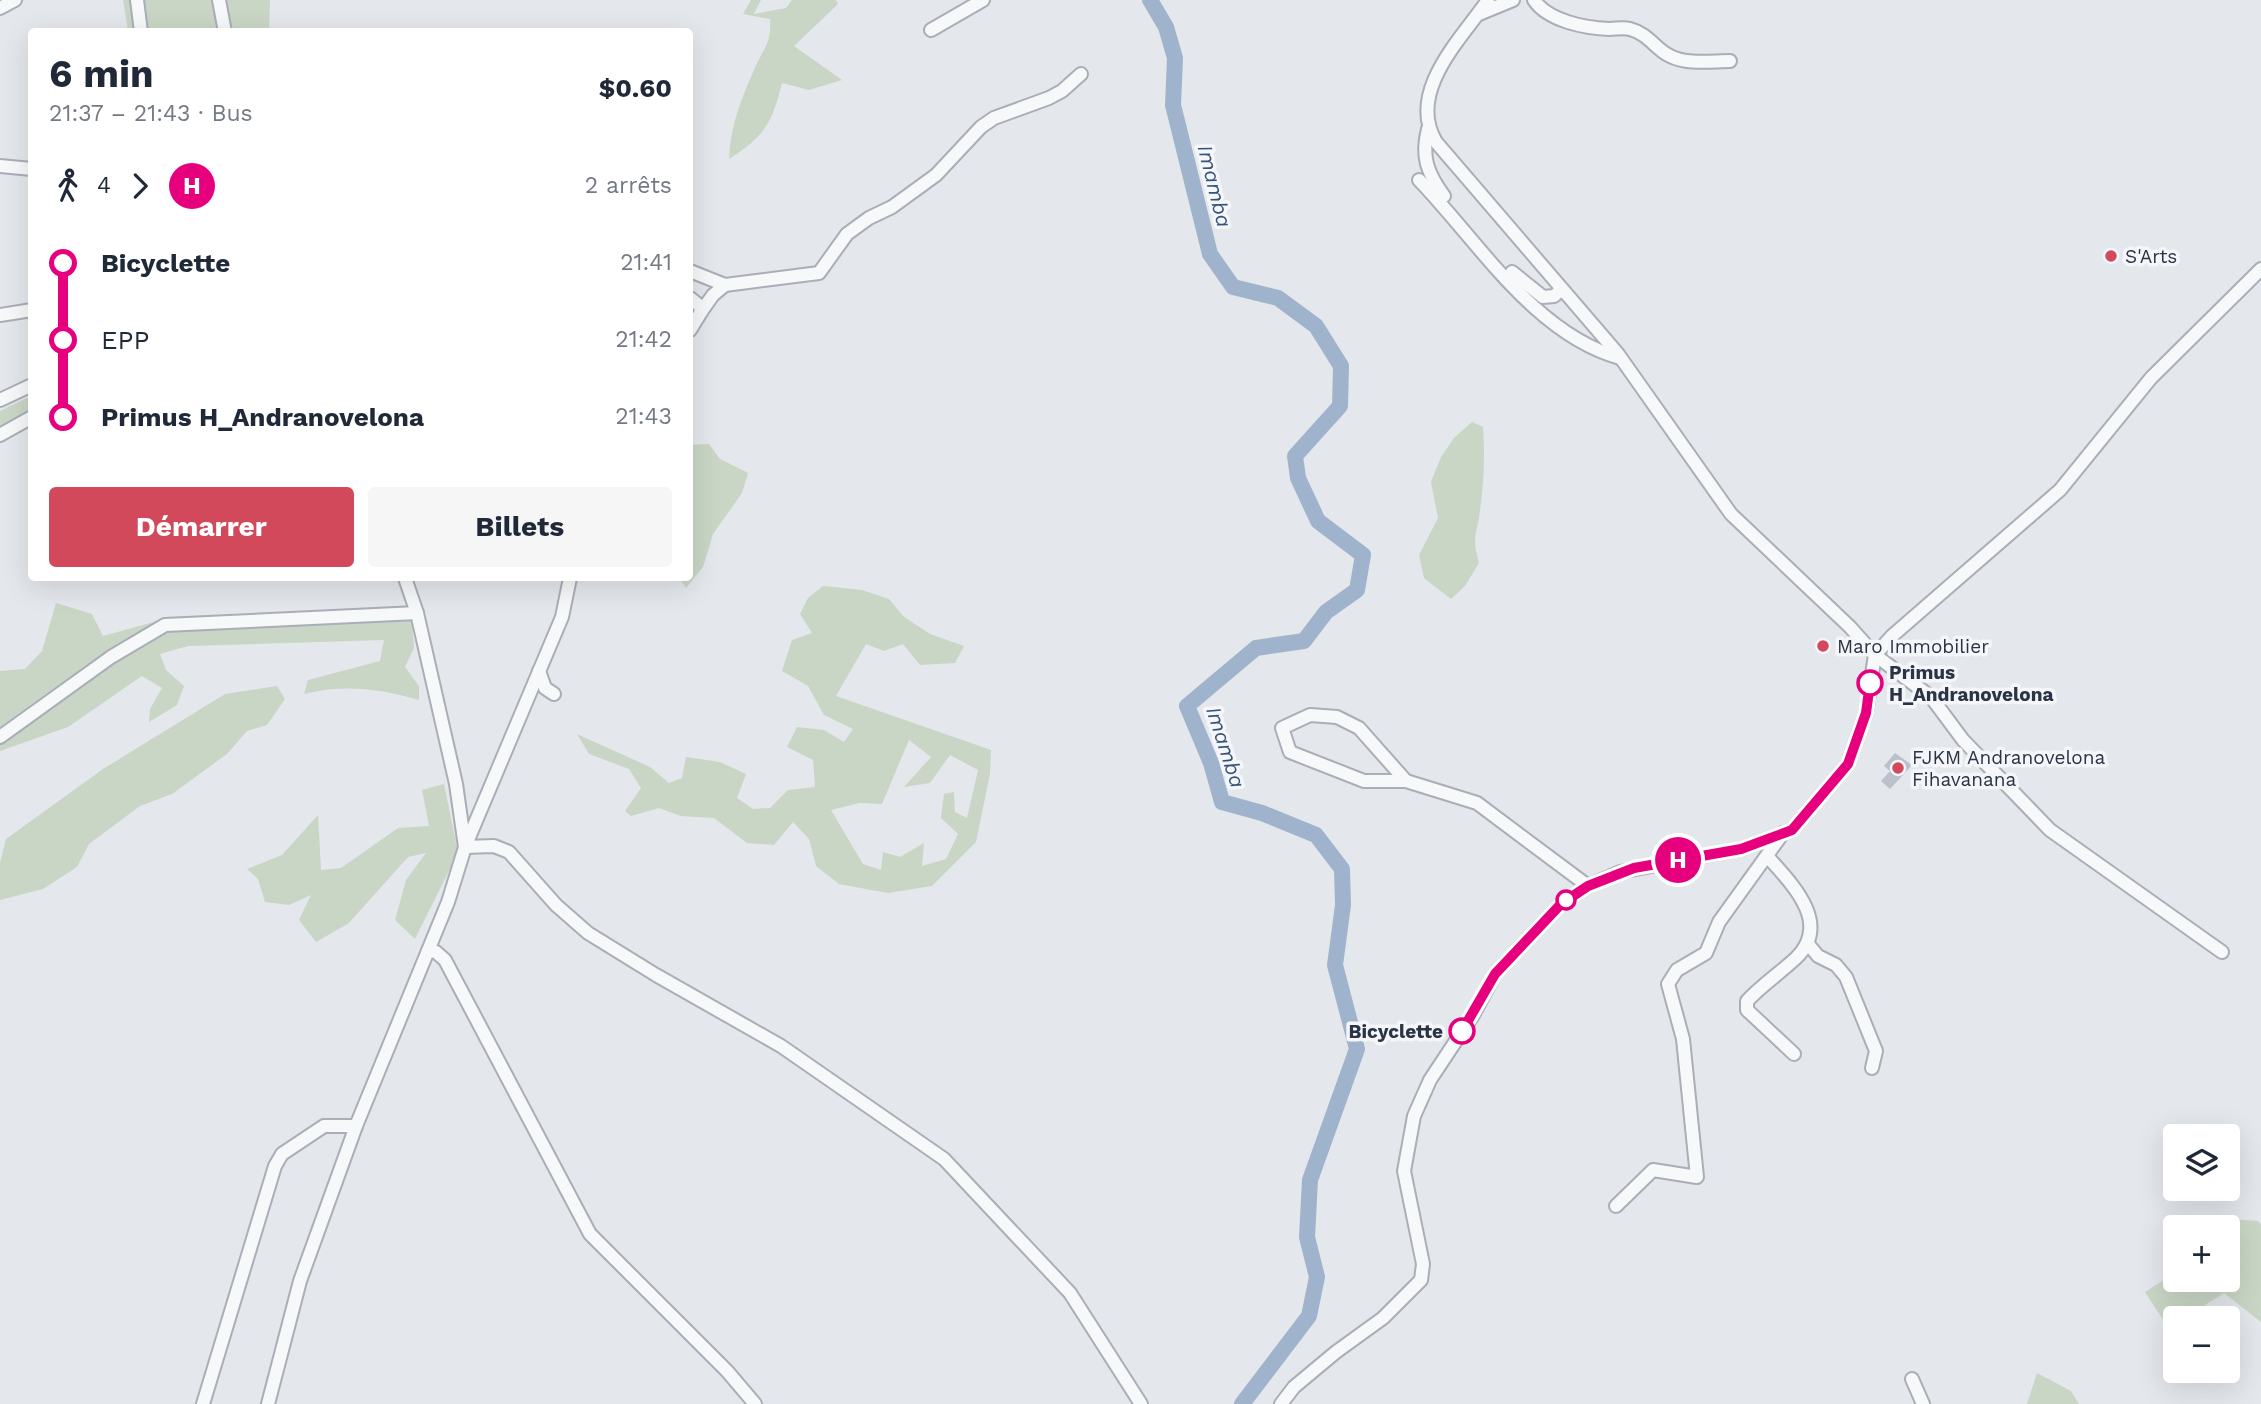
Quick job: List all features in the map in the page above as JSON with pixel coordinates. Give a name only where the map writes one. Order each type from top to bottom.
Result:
[{"type":"street","points":[[0,8],[15,0]]},
{"type":"street","points":[[136,0],[140,28]]},
{"type":"street","points":[[219,0],[224,28]]},
{"type":"street","points":[[931,30],[983,0]]},
{"type":"street","points":[[1488,0],[1441,67],[1428,100],[1425,114],[1427,129],[1422,149],[1429,174],[1443,195],[1520,280],[1543,297],[1554,296],[1562,289]]},
{"type":"street","points":[[1479,14],[1513,0]]},
{"type":"street","points":[[1534,0],[1547,11],[1565,20],[1588,26],[1627,28],[1641,32],[1670,56],[1685,60],[1730,61]]},
{"type":"street","points":[[693,272],[724,285],[819,273],[847,234],[869,218],[892,207],[936,175],[981,127],[994,118],[1049,98],[1062,91],[1081,74]]},
{"type":"street","points":[[1427,129],[1460,173],[1621,358],[1731,514],[1850,627],[1875,656],[1931,697],[1963,740],[2050,830],[2222,952]]},
{"type":"street","points":[[0,166],[28,169]]},
{"type":"street","points":[[1419,180],[1531,305],[1552,323],[1588,345],[1621,358]]},
{"type":"street","points":[[1281,1404],[1294,1387],[1383,1318],[1421,1280],[1423,1264],[1404,1171],[1414,1116],[1430,1080],[1473,1015],[1495,974],[1561,904],[1588,886],[1620,872],[1741,849],[1792,830],[1848,764],[1866,713],[1875,656],[1892,635],[2060,490],[2151,379],[2261,270]]},
{"type":"street","points":[[693,325],[713,295],[724,285]]},
{"type":"street","points":[[693,300],[700,306],[701,312]]},
{"type":"street","points":[[0,315],[28,311]]},
{"type":"street","points":[[0,400],[28,387]]},
{"type":"street","points":[[0,435],[28,419]]},
{"type":"street","points":[[406,581],[417,613],[456,785],[465,847]]},
{"type":"street","points":[[268,1404],[300,1281],[356,1126],[448,902],[465,847],[562,617],[569,581]]},
{"type":"street","points":[[0,737],[111,657],[165,625],[417,613]]},
{"type":"street","points":[[539,671],[545,688],[554,694]]},
{"type":"street","points":[[1406,781],[1359,728],[1337,717],[1310,715],[1282,728],[1290,752],[1327,769],[1364,781],[1406,781],[1477,803],[1588,886]]},
{"type":"street","points":[[1616,1206],[1653,1170],[1696,1177],[1683,1039],[1668,984],[1677,970],[1706,953],[1718,922],[1783,833]]},
{"type":"street","points":[[465,847],[494,846],[509,852],[519,860],[556,905],[588,933],[781,1046],[944,1159],[1040,1258],[1070,1293],[1141,1404]]},
{"type":"street","points":[[1767,856],[1801,894],[1811,929],[1808,944],[1798,957],[1759,987],[1746,1001],[1747,1010],[1794,1054]]},
{"type":"street","points":[[1808,944],[1818,956],[1836,965],[1846,977],[1876,1051],[1872,1068]]},
{"type":"street","points":[[428,951],[436,952],[445,960],[590,1234],[727,1371],[755,1404]]},
{"type":"street","points":[[204,1404],[275,1166],[282,1154],[324,1126],[356,1126]]},
{"type":"street","points":[[1912,1380],[1923,1404]]},
{"type":"green space","points":[[123,0],[270,0],[269,28],[128,28]]},
{"type":"green space","points":[[751,0],[761,0],[754,14],[786,8],[792,0],[836,0],[838,4],[794,46],[842,80],[809,90],[782,83],[775,109],[765,127],[751,143],[729,159],[737,113],[770,34],[770,19],[743,14]]},
{"type":"green space","points":[[28,397],[28,415],[0,431],[0,411]]},
{"type":"green space","points":[[1472,422],[1483,427],[1484,437],[1482,489],[1475,541],[1479,563],[1465,586],[1451,599],[1424,578],[1419,555],[1438,518],[1431,482],[1441,457],[1454,438]]},
{"type":"green space","points":[[709,444],[720,459],[748,473],[742,493],[713,534],[703,567],[693,579],[693,445]]},
{"type":"green space","points":[[681,581],[692,581],[686,588]]},
{"type":"green space","points":[[823,586],[862,590],[889,599],[903,616],[930,634],[964,646],[955,663],[920,665],[903,644],[884,651],[866,644],[836,696],[991,750],[990,774],[976,842],[932,886],[888,893],[839,884],[816,866],[809,839],[793,822],[774,845],[747,843],[714,818],[681,816],[659,808],[631,816],[625,811],[641,788],[629,769],[589,754],[577,734],[650,767],[669,783],[682,778],[686,757],[720,762],[746,774],[737,798],[753,809],[770,808],[788,790],[815,787],[813,760],[787,747],[797,727],[824,730],[844,742],[853,729],[824,715],[808,686],[782,671],[792,640],[812,633],[800,614],[808,598]],"holes":[[[909,740],[931,757],[904,787],[930,783],[950,755],[978,770],[967,818],[955,812],[954,792],[944,794],[941,818],[958,834],[946,859],[922,866],[924,843],[900,857],[883,852],[881,870],[863,864],[831,810],[860,803],[882,804]]]},
{"type":"green space","points":[[56,603],[92,614],[103,636],[172,617],[411,607],[414,648],[405,667],[419,686],[419,700],[362,689],[333,689],[304,694],[308,680],[380,661],[384,640],[188,646],[160,654],[166,670],[184,686],[177,705],[149,722],[150,709],[162,688],[142,676],[68,727],[0,751],[0,671],[25,669],[42,651]]},
{"type":"green space","points":[[277,686],[285,699],[267,725],[247,731],[227,754],[172,794],[140,806],[89,844],[77,867],[43,889],[0,900],[0,863],[6,839],[103,769],[225,694]]},
{"type":"green space","points":[[444,784],[458,853],[415,939],[395,920],[406,880],[426,853],[408,857],[349,923],[316,942],[299,920],[311,895],[289,905],[265,902],[258,879],[247,869],[282,855],[318,815],[321,870],[341,868],[398,828],[429,826],[422,790]]},
{"type":"green space","points":[[2240,1220],[2258,1221],[2261,1224],[2261,1322],[2224,1293],[2205,1306],[2163,1306],[2163,1320],[2145,1292],[2163,1281],[2163,1292],[2240,1292]]},
{"type":"green space","points":[[2037,1373],[2071,1391],[2079,1404],[2027,1404]]},
{"type":"building","name":"FJKM Andranovelona Fihavanana","points":[[1895,753],[1912,765],[1890,789],[1881,781],[1890,771],[1884,766]]},
{"type":"waterway","name":"Imamba","points":[[1150,0],[1166,27],[1175,58],[1173,105],[1210,254],[1233,287],[1278,298],[1316,326],[1341,366],[1340,406],[1295,456],[1298,478],[1318,521],[1363,555],[1357,590],[1326,612],[1304,641],[1256,648],[1187,706],[1211,763],[1222,802],[1262,813],[1316,835],[1342,869],[1343,905],[1335,965],[1357,1049],[1310,1180],[1307,1237],[1317,1277],[1309,1316],[1242,1404]]},
{"type":"bus line","name":"H","points":[[1462,1031],[1495,974],[1561,904],[1588,886],[1634,868],[1741,849],[1792,830],[1848,764],[1866,713],[1870,683]]},
{"type":"place","name":"S'Arts","points":[[2111,256]]},
{"type":"place","name":"Maro Immobilier","points":[[1823,646]]},
{"type":"place","name":"Primus H_Andranovelona","points":[[1870,683]]},
{"type":"place","name":"FJKM Andranovelona Fihavanana","points":[[1898,768]]},
{"type":"place","name":"Bicyclette","points":[[1462,1031]]}]
